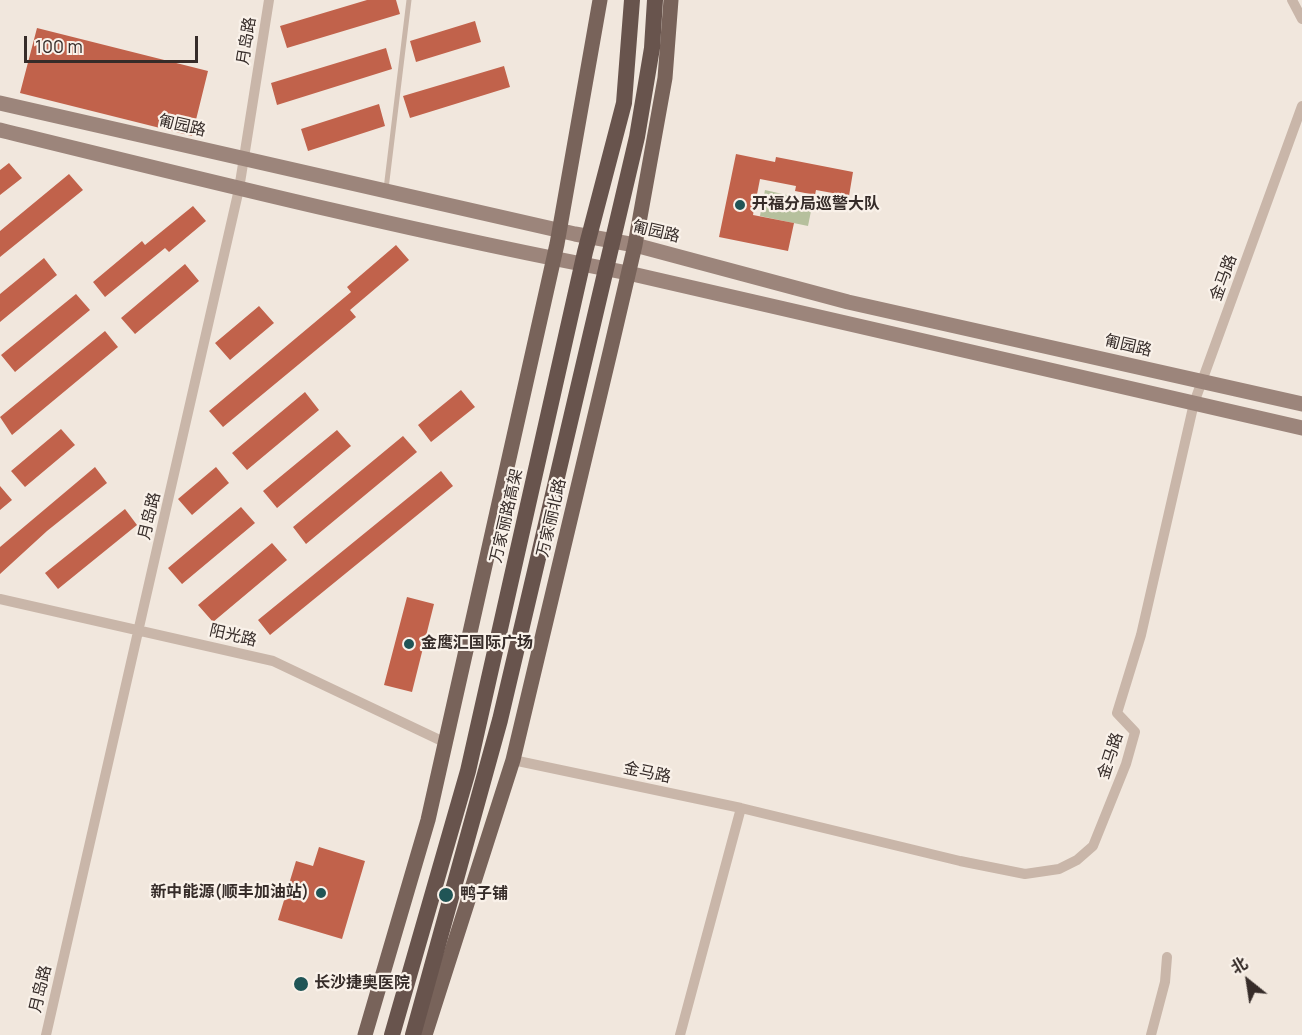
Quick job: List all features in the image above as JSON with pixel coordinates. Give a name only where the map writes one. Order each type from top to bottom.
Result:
[{"type":"highway","name":"万家丽路高架","points":[[392,1035],[468,771],[585,252],[624,103],[632,0]]},
{"type":"highway","points":[[413,1035],[500,720],[634,149],[652,48],[655,0]]},
{"type":"main road","points":[[365,1035],[428,820],[446,743],[554,259],[600,0]]},
{"type":"main road","name":"万家丽北路","points":[[425,1035],[513,760],[635,245],[665,78],[670,0]]},
{"type":"main road","name":"匍园路","points":[[0,103],[635,245],[848,302],[1302,404]]},
{"type":"main road","points":[[0,130],[239,189],[554,259],[628,273],[1302,428]]},
{"type":"street","name":"月岛路","points":[[46,1035],[239,189],[269,0]]},
{"type":"street","points":[[1292,0],[1302,19]]},
{"type":"street","name":"金马路","points":[[513,760],[741,808],[960,861],[1025,874],[1059,870],[1077,860],[1093,846],[1126,764],[1136,732],[1117,712],[1141,635],[1194,403],[1302,106]]},
{"type":"street","name":"阳光路","points":[[0,599],[273,661],[446,743]]},
{"type":"street","points":[[680,1035],[741,808]]},
{"type":"street","points":[[1152,1035],[1165,982],[1167,957]]},
{"type":"lane","points":[[386,190],[409,0]]},
{"type":"green space","points":[[765,190],[813,201],[808,226],[760,216]]},
{"type":"building","points":[[367,0],[396,0],[400,14],[287,48],[280,26]]},
{"type":"building","points":[[475,21],[481,42],[416,62],[410,41]]},
{"type":"building","points":[[37,28],[208,71],[192,136],[20,93]]},
{"type":"building","points":[[386,48],[392,69],[277,105],[271,83]]},
{"type":"building","points":[[504,66],[510,87],[410,118],[403,96]]},
{"type":"building","points":[[379,104],[385,126],[308,151],[301,129]]},
{"type":"building","name":"开福分局巡警大队","points":[[736,154],[775,162],[776,157],[853,172],[849,196],[816,190],[815,195],[795,191],[796,186],[760,179],[753,215],[794,223],[788,251],[719,237]]},
{"type":"building","points":[[9,163],[22,178],[0,195],[0,170]]},
{"type":"building","points":[[69,174],[83,190],[0,257],[0,231]]},
{"type":"building","points":[[193,206],[206,221],[169,252],[165,248],[105,297],[93,282],[142,241],[145,245]]},
{"type":"building","points":[[396,245],[409,260],[350,310],[356,317],[223,427],[209,411],[351,292],[347,287]]},
{"type":"building","points":[[44,258],[57,275],[0,322],[0,294]]},
{"type":"building","points":[[185,264],[199,281],[135,334],[121,318]]},
{"type":"building","points":[[76,294],[90,310],[15,372],[1,355]]},
{"type":"building","points":[[259,306],[274,323],[230,360],[215,343]]},
{"type":"building","points":[[105,331],[118,347],[12,435],[0,417]]},
{"type":"building","points":[[461,390],[475,407],[431,442],[418,425]]},
{"type":"building","points":[[305,392],[319,410],[247,470],[232,453]]},
{"type":"building","points":[[61,429],[75,445],[25,487],[11,471]]},
{"type":"building","points":[[337,430],[351,446],[277,508],[263,491]]},
{"type":"building","points":[[403,436],[417,452],[306,544],[293,527]]},
{"type":"building","points":[[95,467],[107,483],[47,531],[0,574],[0,547]]},
{"type":"building","points":[[216,467],[229,483],[192,515],[178,499]]},
{"type":"building","points":[[441,471],[453,486],[270,635],[258,620]]},
{"type":"building","points":[[0,486],[12,500],[0,510]]},
{"type":"building","points":[[241,507],[255,523],[182,584],[168,568]]},
{"type":"building","points":[[125,509],[137,525],[58,589],[45,573]]},
{"type":"building","points":[[272,543],[287,560],[213,622],[198,605]]},
{"type":"building","name":"金鹰汇国际广场","points":[[407,597],[434,604],[412,692],[384,685]]},
{"type":"building","name":"新中能源(顺丰加油站)","points":[[319,847],[365,861],[342,939],[278,920],[296,861],[313,866]]},
{"type":"place","name":"开福分局巡警大队","points":[[740,205]]},
{"type":"place","name":"金鹰汇国际广场","points":[[409,644]]},
{"type":"place","name":"新中能源(顺丰加油站)","points":[[321,893]]},
{"type":"place","name":"鸭子铺","points":[[446,895]]},
{"type":"place","name":"长沙捷奥医院","points":[[301,984]]}]
